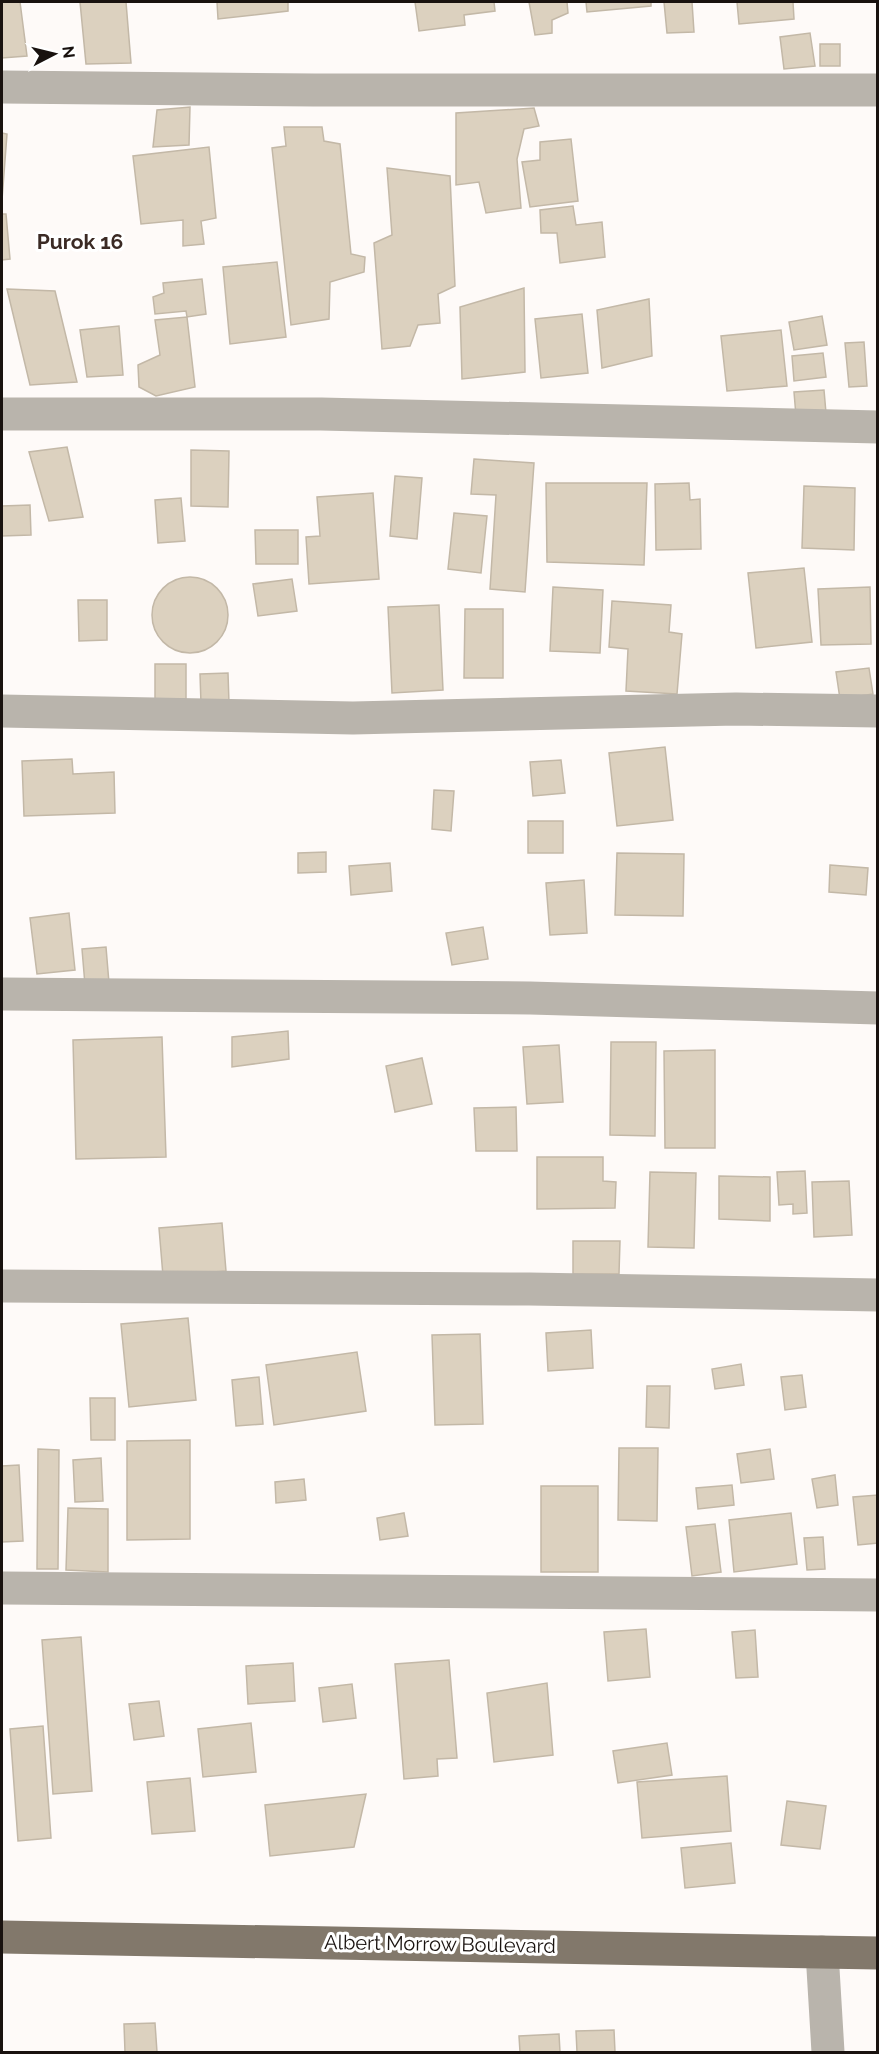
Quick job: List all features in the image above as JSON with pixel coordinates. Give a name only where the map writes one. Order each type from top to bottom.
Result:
[{"type":"main road","name":"Albert Morrow Boulevard","points":[[2,1937],[878,1953]]},
{"type":"street","points":[[2,87],[315,90],[878,90]]},
{"type":"street","points":[[2,414],[321,414],[878,427]]},
{"type":"street","points":[[2,711],[353,718],[736,710],[878,711]]},
{"type":"street","points":[[2,994],[530,998],[878,1008]]},
{"type":"street","points":[[2,1286],[516,1289],[878,1295]]},
{"type":"street","points":[[2,1588],[878,1595]]},
{"type":"street","points":[[822,1952],[828,2052]]},
{"type":"building","points":[[2,2],[20,2],[27,56],[2,58]]},
{"type":"building","points":[[80,2],[126,2],[131,63],[86,64]]},
{"type":"building","points":[[217,2],[288,2],[288,11],[218,19]]},
{"type":"building","points":[[415,2],[494,2],[495,11],[464,15],[465,25],[419,31]]},
{"type":"building","points":[[529,2],[567,2],[568,13],[552,20],[552,33],[535,35]]},
{"type":"building","points":[[586,2],[651,2],[651,6],[587,12]]},
{"type":"building","points":[[664,2],[692,2],[694,32],[667,33]]},
{"type":"building","points":[[737,2],[793,2],[794,19],[739,24]]},
{"type":"building","points":[[810,33],[815,66],[784,69],[780,37]]},
{"type":"building","points":[[820,44],[840,44],[840,66],[820,66]]},
{"type":"building","points":[[190,107],[189,145],[153,147],[157,110]]},
{"type":"building","points":[[534,108],[539,126],[524,129],[517,159],[521,208],[486,213],[479,182],[456,185],[456,113]]},
{"type":"building","points":[[284,127],[322,127],[324,141],[340,144],[351,254],[365,257],[364,272],[330,282],[329,319],[291,325],[272,148],[286,146]]},
{"type":"building","points":[[2,133],[7,134],[2,200]]},
{"type":"building","points":[[571,139],[578,201],[530,207],[522,162],[540,160],[540,142]]},
{"type":"building","points":[[209,147],[216,218],[201,221],[204,244],[183,246],[183,220],[141,224],[133,156]]},
{"type":"building","points":[[387,168],[450,176],[455,286],[438,294],[440,323],[418,325],[410,346],[382,349],[374,243],[392,235]]},
{"type":"building","points":[[573,206],[576,225],[602,222],[605,257],[560,263],[557,233],[541,233],[540,210]]},
{"type":"building","points":[[2,214],[6,214],[10,259],[2,260]]},
{"type":"building","points":[[277,262],[286,337],[230,344],[223,267]]},
{"type":"building","points":[[202,279],[206,314],[187,317],[186,311],[155,314],[153,297],[164,293],[163,283]]},
{"type":"building","points":[[524,288],[525,372],[462,379],[460,307]]},
{"type":"building","points":[[7,289],[55,291],[77,382],[30,385]]},
{"type":"building","points":[[649,299],[652,356],[602,368],[597,310]]},
{"type":"building","points":[[582,314],[588,373],[541,378],[535,319]]},
{"type":"building","points":[[822,316],[827,345],[794,350],[789,322]]},
{"type":"building","points":[[187,317],[195,387],[156,396],[139,387],[138,365],[160,355],[155,320]]},
{"type":"building","points":[[119,326],[123,375],[87,377],[80,330]]},
{"type":"building","points":[[781,330],[787,386],[727,391],[721,336]]},
{"type":"building","points":[[864,342],[867,386],[849,387],[845,343]]},
{"type":"building","points":[[823,353],[826,377],[794,381],[792,356]]},
{"type":"building","points":[[824,390],[826,413],[796,416],[794,392]]},
{"type":"building","points":[[67,447],[83,517],[49,521],[29,452]]},
{"type":"building","points":[[191,450],[229,451],[228,507],[191,506]]},
{"type":"building","points":[[474,459],[534,463],[525,592],[490,589],[496,495],[471,494]]},
{"type":"building","points":[[395,476],[422,478],[417,539],[390,536]]},
{"type":"building","points":[[546,483],[647,483],[644,565],[547,562]]},
{"type":"building","points":[[689,483],[690,500],[700,499],[701,549],[656,550],[655,484]]},
{"type":"building","points":[[804,486],[855,488],[854,550],[802,548]]},
{"type":"building","points":[[373,493],[379,579],[309,584],[306,537],[320,536],[317,497]]},
{"type":"building","points":[[181,498],[185,541],[158,543],[155,500]]},
{"type":"building","points":[[30,505],[31,535],[2,536],[2,506]]},
{"type":"building","points":[[454,513],[487,516],[481,573],[448,569]]},
{"type":"building","points":[[255,530],[298,530],[298,564],[256,564]]},
{"type":"building","points":[[804,568],[812,642],[756,648],[748,573]]},
{"type":"building","points":[[190,577],[204,580],[217,588],[225,601],[228,615],[225,629],[217,642],[204,650],[190,653],[176,650],[163,642],[155,629],[152,615],[155,601],[163,588],[176,580]]},
{"type":"building","points":[[292,579],[297,611],[258,616],[253,584]]},
{"type":"building","points":[[553,587],[603,590],[600,653],[550,651]]},
{"type":"building","points":[[870,587],[871,644],[821,645],[818,589]]},
{"type":"building","points":[[78,600],[107,600],[107,640],[79,641]]},
{"type":"building","points":[[612,601],[671,605],[669,632],[682,634],[677,694],[626,691],[628,649],[609,647]]},
{"type":"building","points":[[439,605],[443,690],[392,693],[388,607]]},
{"type":"building","points":[[465,609],[503,609],[503,678],[464,678]]},
{"type":"building","points":[[155,664],[186,664],[186,699],[155,699]]},
{"type":"building","points":[[869,668],[873,694],[840,699],[836,672]]},
{"type":"building","points":[[228,673],[229,703],[201,704],[200,674]]},
{"type":"building","points":[[665,747],[673,820],[617,826],[609,753]]},
{"type":"building","points":[[72,759],[73,774],[114,772],[115,813],[24,816],[22,761]]},
{"type":"building","points":[[561,760],[565,793],[533,796],[530,762]]},
{"type":"building","points":[[434,790],[454,791],[451,831],[432,829]]},
{"type":"building","points":[[528,821],[563,821],[563,853],[528,853]]},
{"type":"building","points":[[326,852],[326,872],[298,873],[298,853]]},
{"type":"building","points":[[617,853],[684,854],[683,916],[615,915]]},
{"type":"building","points":[[390,863],[392,891],[351,895],[349,866]]},
{"type":"building","points":[[830,865],[868,868],[866,895],[829,892]]},
{"type":"building","points":[[584,880],[587,933],[550,935],[546,883]]},
{"type":"building","points":[[69,913],[75,970],[37,974],[30,918]]},
{"type":"building","points":[[483,927],[488,959],[452,965],[446,933]]},
{"type":"building","points":[[106,947],[109,983],[85,985],[82,949]]},
{"type":"building","points":[[288,1031],[289,1059],[232,1067],[232,1037]]},
{"type":"building","points":[[162,1037],[166,1157],[76,1159],[73,1040]]},
{"type":"building","points":[[611,1042],[656,1042],[655,1136],[610,1135]]},
{"type":"building","points":[[559,1045],[563,1102],[527,1104],[523,1047]]},
{"type":"building","points":[[715,1050],[715,1148],[665,1148],[664,1051]]},
{"type":"building","points":[[422,1058],[432,1104],[395,1112],[386,1066]]},
{"type":"building","points":[[516,1107],[517,1151],[476,1151],[474,1108]]},
{"type":"building","points":[[537,1157],[603,1157],[603,1181],[616,1182],[615,1208],[537,1209]]},
{"type":"building","points":[[805,1171],[807,1213],[793,1214],[793,1204],[779,1205],[777,1172]]},
{"type":"building","points":[[650,1172],[696,1173],[694,1248],[648,1247]]},
{"type":"building","points":[[719,1176],[770,1177],[770,1221],[719,1219]]},
{"type":"building","points":[[849,1181],[852,1235],[814,1237],[812,1182]]},
{"type":"building","points":[[222,1223],[226,1271],[163,1276],[159,1228]]},
{"type":"building","points":[[573,1241],[620,1241],[619,1274],[573,1274]]},
{"type":"building","points":[[188,1318],[196,1400],[129,1407],[121,1324]]},
{"type":"building","points":[[591,1330],[593,1368],[548,1371],[546,1333]]},
{"type":"building","points":[[480,1334],[483,1424],[435,1425],[432,1335]]},
{"type":"building","points":[[357,1352],[366,1411],[274,1425],[266,1365]]},
{"type":"building","points":[[741,1364],[744,1385],[715,1389],[712,1369]]},
{"type":"building","points":[[802,1375],[806,1407],[785,1410],[781,1377]]},
{"type":"building","points":[[259,1377],[263,1424],[236,1426],[232,1380]]},
{"type":"building","points":[[647,1386],[670,1386],[669,1428],[646,1427]]},
{"type":"building","points":[[90,1398],[115,1398],[115,1440],[91,1440]]},
{"type":"building","points":[[190,1440],[190,1539],[127,1540],[127,1441]]},
{"type":"building","points":[[619,1448],[658,1448],[657,1521],[618,1520]]},
{"type":"building","points":[[38,1449],[59,1450],[58,1569],[37,1569]]},
{"type":"building","points":[[770,1449],[774,1479],[741,1483],[737,1454]]},
{"type":"building","points":[[101,1458],[103,1501],[75,1502],[73,1460]]},
{"type":"building","points":[[19,1465],[23,1541],[2,1542],[2,1466]]},
{"type":"building","points":[[835,1475],[838,1505],[817,1508],[812,1479]]},
{"type":"building","points":[[304,1479],[306,1500],[276,1503],[275,1482]]},
{"type":"building","points":[[732,1485],[734,1505],[698,1509],[696,1488]]},
{"type":"building","points":[[541,1486],[598,1486],[598,1572],[541,1572]]},
{"type":"building","points":[[878,1495],[878,1543],[858,1545],[853,1497]]},
{"type":"building","points":[[68,1508],[108,1509],[108,1572],[66,1570]]},
{"type":"building","points":[[404,1513],[408,1536],[380,1540],[377,1518]]},
{"type":"building","points":[[791,1513],[797,1564],[734,1572],[729,1520]]},
{"type":"building","points":[[715,1524],[721,1572],[692,1576],[686,1527]]},
{"type":"building","points":[[823,1537],[825,1569],[807,1570],[804,1538]]},
{"type":"building","points":[[646,1629],[650,1677],[608,1681],[604,1632]]},
{"type":"building","points":[[755,1630],[758,1677],[736,1678],[732,1632]]},
{"type":"building","points":[[81,1637],[92,1791],[53,1794],[42,1640]]},
{"type":"building","points":[[449,1660],[457,1758],[437,1759],[438,1776],[404,1779],[395,1664]]},
{"type":"building","points":[[293,1663],[295,1701],[248,1704],[246,1666]]},
{"type":"building","points":[[547,1683],[553,1755],[494,1762],[487,1693]]},
{"type":"building","points":[[352,1684],[356,1718],[323,1722],[319,1688]]},
{"type":"building","points":[[159,1701],[164,1736],[134,1740],[129,1704]]},
{"type":"building","points":[[251,1723],[256,1772],[203,1777],[198,1729]]},
{"type":"building","points":[[43,1726],[51,1838],[18,1841],[10,1729]]},
{"type":"building","points":[[667,1743],[672,1775],[618,1783],[613,1751]]},
{"type":"building","points":[[727,1776],[731,1831],[642,1838],[637,1782]]},
{"type":"building","points":[[190,1778],[195,1831],[152,1834],[147,1782]]},
{"type":"building","points":[[366,1794],[354,1847],[270,1856],[265,1805]]},
{"type":"building","points":[[787,1801],[826,1806],[820,1849],[781,1845]]},
{"type":"building","points":[[731,1843],[735,1883],[685,1888],[681,1848]]},
{"type":"building","points":[[155,2023],[157,2052],[125,2052],[124,2024]]},
{"type":"building","points":[[614,2030],[615,2052],[577,2052],[576,2031]]},
{"type":"building","points":[[559,2034],[560,2052],[520,2052],[519,2036]]},
{"type":"district","name":"Purok 16","points":[[80,241]]}]
